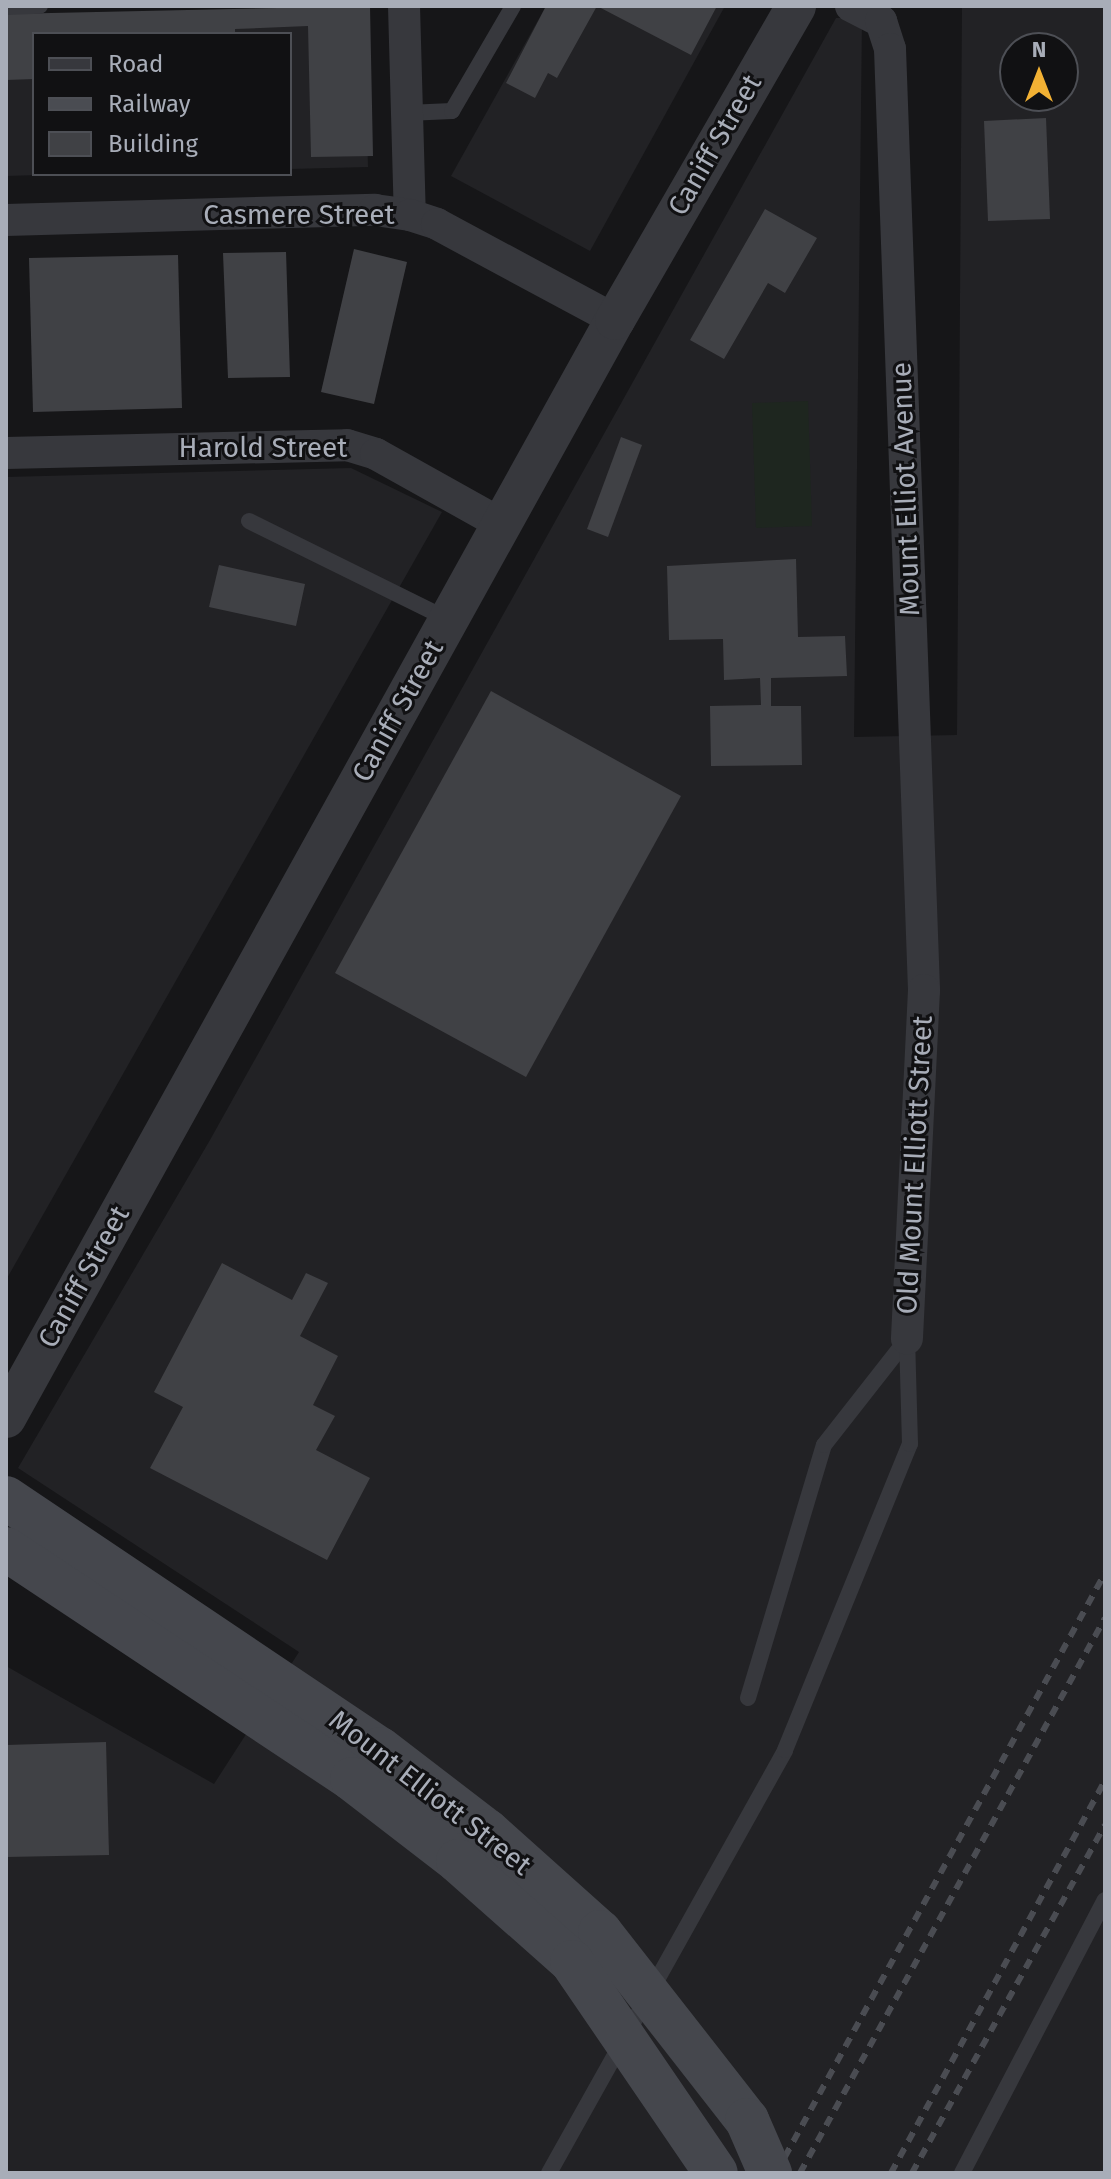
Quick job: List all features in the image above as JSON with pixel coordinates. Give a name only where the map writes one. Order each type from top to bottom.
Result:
[{"type":"main road","name":"Mount Elliott Street","points":[[6,1498],[380,1749],[487,1831],[600,1932],[747,2120],[770,2173]]},
{"type":"main road","name":"Mount Elliott Street","points":[[6,1549],[352,1779],[458,1861],[572,1962],[716,2173]]},
{"type":"street","points":[[404,6],[410,215]]},
{"type":"street","name":"Caniff Street","points":[[6,1418],[615,320],[796,6]]},
{"type":"street","name":"Mount Elliot Avenue","points":[[851,6],[881,21],[890,49],[924,990]]},
{"type":"street","name":"Casmere Street","points":[[6,220],[375,210],[410,215],[437,224],[615,320]]},
{"type":"street","name":"Harold Street","points":[[6,453],[347,445],[376,454],[501,524]]},
{"type":"street","name":"Old Mount Elliott Street","points":[[907,1339],[924,990]]},
{"type":"lane","points":[[6,7],[40,6]]},
{"type":"lane","points":[[407,113],[452,111],[513,6]]},
{"type":"lane","points":[[249,521],[449,620]]},
{"type":"lane","points":[[748,1698],[824,1445],[907,1339]]},
{"type":"lane","points":[[549,2173],[785,1750],[910,1444],[907,1339]]},
{"type":"lane","points":[[962,2173],[1105,1900]]},
{"type":"shaded area","points":[[546,6],[725,6],[590,251],[451,176]]},
{"type":"shaded area","points":[[962,6],[1105,6],[1105,2173],[6,2173],[6,1666],[214,1784],[299,1652],[18,1468],[210,1140],[836,18],[862,18],[854,737],[957,735]]},
{"type":"shaded area","points":[[364,10],[368,167],[292,169],[292,32],[32,32],[32,175],[6,176],[6,19]]},
{"type":"shaded area","points":[[808,401],[812,526],[756,528],[752,403]]},
{"type":"shaded area","points":[[351,468],[442,512],[6,1280],[6,477]]},
{"type":"building","points":[[370,6],[373,156],[311,157],[308,26],[235,29],[235,32],[32,32],[32,79],[6,80],[6,14]]},
{"type":"building","points":[[546,6],[597,6],[557,78],[548,73],[535,98],[506,83]]},
{"type":"building","points":[[597,6],[717,6],[691,55]]},
{"type":"building","points":[[1046,118],[1050,219],[988,221],[984,121]]},
{"type":"building","points":[[765,209],[817,238],[785,293],[768,283],[724,359],[690,340]]},
{"type":"building","points":[[354,249],[407,262],[374,404],[321,392]]},
{"type":"building","points":[[286,252],[290,377],[228,378],[223,253]]},
{"type":"building","points":[[178,255],[182,408],[33,412],[29,258]]},
{"type":"building","points":[[621,437],[642,445],[608,537],[587,529]]},
{"type":"building","points":[[796,559],[798,637],[845,636],[847,676],[771,678],[771,706],[801,706],[802,765],[711,766],[710,706],[761,705],[760,678],[724,680],[723,639],[669,640],[667,566]]},
{"type":"building","points":[[219,565],[305,584],[296,626],[209,607]]},
{"type":"building","points":[[491,691],[681,796],[526,1077],[335,973]]},
{"type":"building","points":[[222,1263],[292,1300],[306,1273],[328,1283],[300,1336],[338,1356],[313,1405],[335,1416],[316,1450],[370,1478],[327,1560],[150,1468],[183,1407],[154,1392]]},
{"type":"building","points":[[106,1742],[109,1855],[6,1857],[6,1745]]},
{"type":"railway","points":[[776,2173],[1105,1573]]},
{"type":"railway","points":[[800,2173],[1105,1618]]},
{"type":"railway","points":[[891,2173],[1105,1780]]},
{"type":"railway","points":[[912,2173],[1105,1825]]}]
